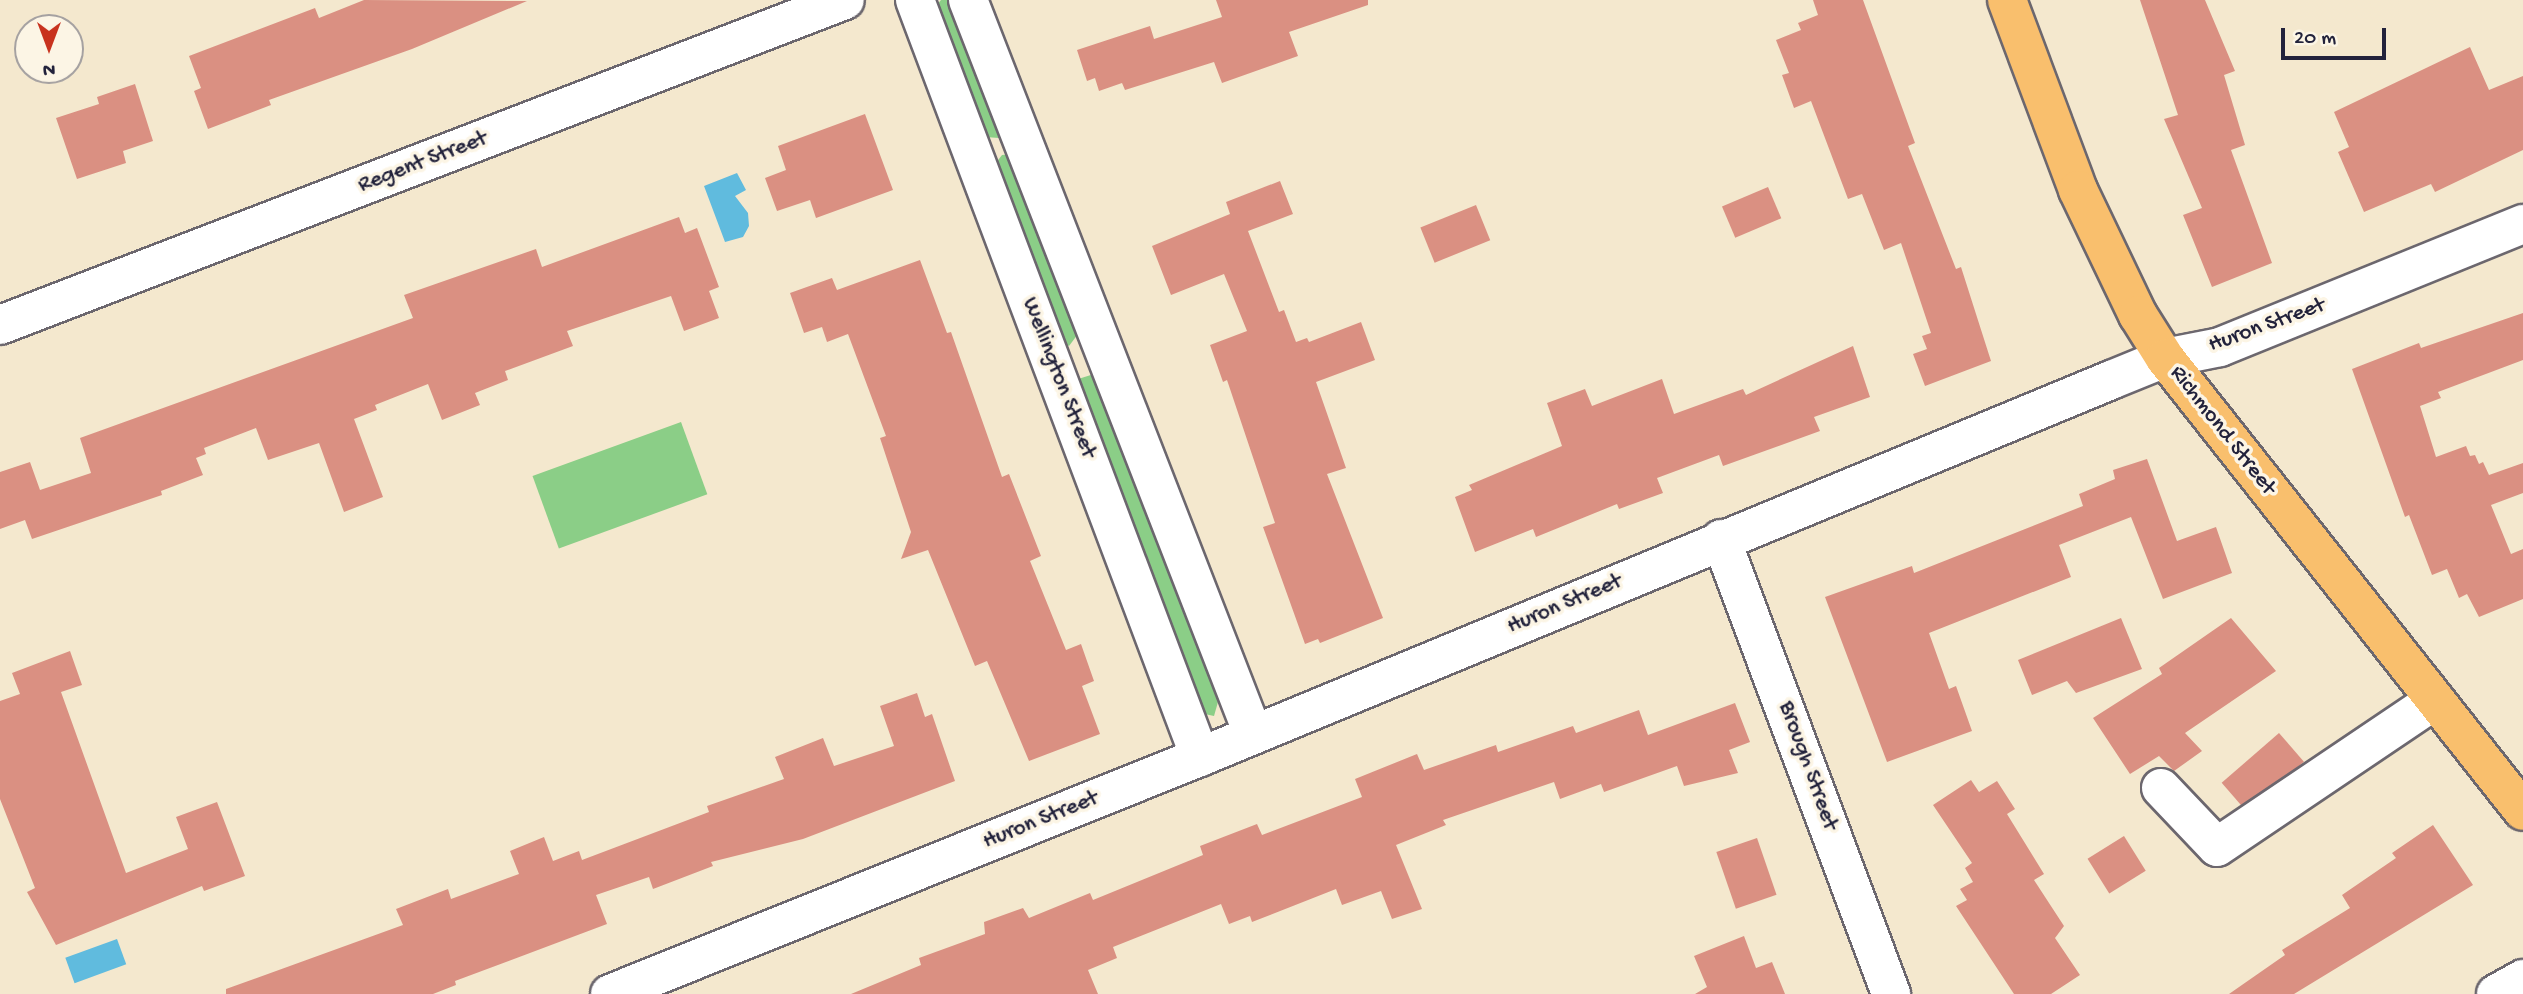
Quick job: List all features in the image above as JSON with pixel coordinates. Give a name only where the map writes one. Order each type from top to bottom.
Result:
[{"type":"main road","name":"Richmond Street","points":[[2007,0],[2078,190],[2138,315],[2165,358],[2523,811]]},
{"type":"street","name":"Regent Street","points":[[0,325],[845,0]]},
{"type":"street","name":"Wellington Street","points":[[915,0],[1200,757]]},
{"type":"street","points":[[968,0],[1253,734]]},
{"type":"street","name":"Huron Street","points":[[610,994],[1200,757],[2165,358],[2220,347],[2523,224]]},
{"type":"street","name":"Brough Street","points":[[1721,540],[1891,994]]},
{"type":"street","points":[[2161,788],[2217,847],[2435,700]]},
{"type":"street","points":[[2496,994],[2523,979]]},
{"type":"green space","points":[[941,0],[953,0],[1004,128],[999,138],[985,137],[937,5]]},
{"type":"green space","points":[[1012,154],[1078,334],[1069,346],[1057,340],[995,164],[1002,155]]},
{"type":"green space","points":[[1094,374],[1218,702],[1214,716],[1200,713],[1075,380]]},
{"type":"green space","points":[[681,422],[707,494],[559,548],[533,476]]},
{"type":"water","points":[[737,173],[746,190],[735,196],[748,213],[749,226],[743,237],[725,242],[704,186]]},
{"type":"water","points":[[117,939],[126,964],[75,983],[65,958]]},
{"type":"building","points":[[364,0],[527,1],[412,49],[269,100],[271,105],[208,129],[194,91],[201,88],[189,56],[315,8],[319,18]]},
{"type":"building","points":[[1216,0],[1368,0],[1368,5],[1289,32],[1298,56],[1222,83],[1214,62],[1125,90],[1122,83],[1099,91],[1095,78],[1087,81],[1077,50],[1150,26],[1154,39],[1222,17]]},
{"type":"building","points":[[1813,0],[1863,0],[1915,143],[1908,146],[1956,269],[1961,267],[1991,361],[1925,386],[1913,354],[1927,349],[1922,336],[1931,333],[1901,243],[1884,250],[1862,194],[1848,199],[1811,101],[1794,108],[1782,75],[1789,73],[1776,40],[1801,30],[1798,23],[1818,15]]},
{"type":"building","points":[[2140,0],[2205,0],[2235,71],[2224,75],[2245,145],[2231,150],[2272,263],[2212,287],[2183,215],[2202,208],[2164,119],[2178,115]]},
{"type":"building","points":[[2470,47],[2489,90],[2523,76],[2523,150],[2435,192],[2431,184],[2364,212],[2338,152],[2349,147],[2334,112]]},
{"type":"building","points":[[135,84],[153,141],[123,151],[126,163],[77,179],[56,118],[99,104],[97,97]]},
{"type":"building","points":[[865,114],[893,190],[816,218],[810,200],[777,211],[765,178],[786,170],[778,146]]},
{"type":"building","points":[[1280,181],[1293,214],[1248,231],[1279,312],[1284,310],[1296,342],[1307,338],[1309,342],[1361,322],[1375,360],[1316,382],[1346,468],[1327,474],[1383,618],[1320,643],[1318,639],[1305,644],[1263,527],[1275,523],[1227,380],[1223,382],[1210,345],[1247,331],[1224,274],[1171,295],[1152,246],[1230,214],[1226,202]]},
{"type":"building","points":[[1768,187],[1781,218],[1735,238],[1722,207]]},
{"type":"building","points":[[1476,205],[1490,240],[1435,263],[1420,227]]},
{"type":"building","points":[[679,217],[685,233],[697,228],[719,287],[709,291],[719,318],[684,331],[671,296],[567,331],[573,346],[505,371],[508,380],[475,393],[480,405],[442,420],[428,384],[375,405],[377,410],[354,419],[383,497],[344,512],[319,443],[268,460],[256,428],[204,448],[206,454],[196,458],[203,475],[161,491],[162,495],[32,539],[25,520],[0,529],[0,472],[30,462],[40,490],[91,473],[80,438],[413,318],[404,295],[536,249],[542,267]]},
{"type":"building","points":[[920,260],[947,333],[951,332],[1002,477],[1009,474],[1041,556],[1030,561],[1066,650],[1081,644],[1094,681],[1082,686],[1100,734],[1029,761],[987,661],[975,666],[928,550],[901,559],[911,532],[880,438],[886,436],[848,334],[827,342],[822,327],[804,333],[790,293],[832,278],[837,290]]},
{"type":"building","points":[[2523,313],[2523,360],[2438,392],[2441,398],[2420,406],[2436,457],[2466,446],[2470,456],[2475,455],[2479,464],[2483,462],[2489,475],[2523,463],[2523,493],[2491,505],[2511,554],[2523,549],[2523,599],[2479,617],[2467,594],[2459,598],[2447,569],[2432,575],[2409,515],[2405,517],[2352,369],[2419,343],[2421,348]]},
{"type":"building","points":[[1853,346],[1870,397],[1814,417],[1820,431],[1723,466],[1719,455],[1657,478],[1663,493],[1619,509],[1617,504],[1536,537],[1533,529],[1475,552],[1455,497],[1472,490],[1469,485],[1562,446],[1547,403],[1585,389],[1592,406],[1662,379],[1674,414],[1743,389],[1746,395]]},
{"type":"building","points":[[2147,459],[2177,541],[2216,527],[2232,573],[2163,599],[2131,517],[2059,545],[2071,577],[1929,633],[1949,689],[1956,686],[1972,731],[1887,762],[1825,597],[1912,566],[1914,573],[2083,506],[2079,494],[2115,479],[2113,470]]},
{"type":"building","points":[[2121,618],[2142,669],[2076,693],[2067,681],[2032,695],[2018,660]]},
{"type":"building","points":[[2231,618],[2276,671],[2185,733],[2202,751],[2174,771],[2159,756],[2130,774],[2093,718],[2162,674],[2159,668]]},
{"type":"building","points":[[70,651],[82,685],[61,692],[126,873],[188,849],[176,817],[217,802],[245,876],[204,891],[202,886],[56,945],[27,892],[35,888],[0,799],[0,701],[20,694],[12,673]]},
{"type":"building","points":[[917,693],[925,717],[932,714],[955,781],[803,839],[711,862],[713,866],[653,889],[649,877],[596,895],[607,924],[455,981],[456,985],[433,994],[226,994],[226,989],[403,925],[396,909],[448,889],[451,899],[519,874],[510,851],[544,837],[553,861],[579,851],[582,860],[709,812],[707,806],[784,779],[775,757],[823,738],[834,766],[894,746],[880,706]]},
{"type":"building","points":[[1735,703],[1750,742],[1729,750],[1738,773],[1684,786],[1677,766],[1604,792],[1601,784],[1560,799],[1554,782],[1443,820],[1446,825],[1396,845],[1422,909],[1392,919],[1381,891],[1342,905],[1336,889],[1252,922],[1250,916],[1229,924],[1221,904],[1113,947],[1117,958],[1088,970],[1098,994],[851,994],[921,965],[919,958],[985,934],[984,922],[1023,908],[1029,918],[1090,893],[1093,900],[1203,855],[1200,846],[1257,824],[1262,835],[1362,797],[1355,779],[1417,754],[1424,770],[1496,745],[1498,752],[1573,726],[1576,733],[1639,710],[1648,735]]},
{"type":"building","points":[[2279,733],[2304,762],[2247,812],[2222,783]]},
{"type":"building","points":[[1971,780],[1979,792],[1997,781],[2015,809],[2007,814],[2044,874],[2034,880],[2064,926],[2055,938],[2080,975],[2051,994],[2014,994],[1956,906],[1967,900],[1960,889],[1973,882],[1965,868],[1972,863],[1933,805]]},
{"type":"building","points":[[2433,825],[2473,885],[2294,994],[2229,994],[2285,955],[2282,950],[2350,908],[2342,895],[2396,858],[2392,853]]},
{"type":"building","points":[[2124,836],[2146,871],[2109,894],[2088,859]]},
{"type":"building","points":[[1757,838],[1777,895],[1736,909],[1716,852]]},
{"type":"building","points":[[1744,936],[1756,968],[1772,962],[1785,994],[1695,994],[1707,987],[1694,956]]}]
